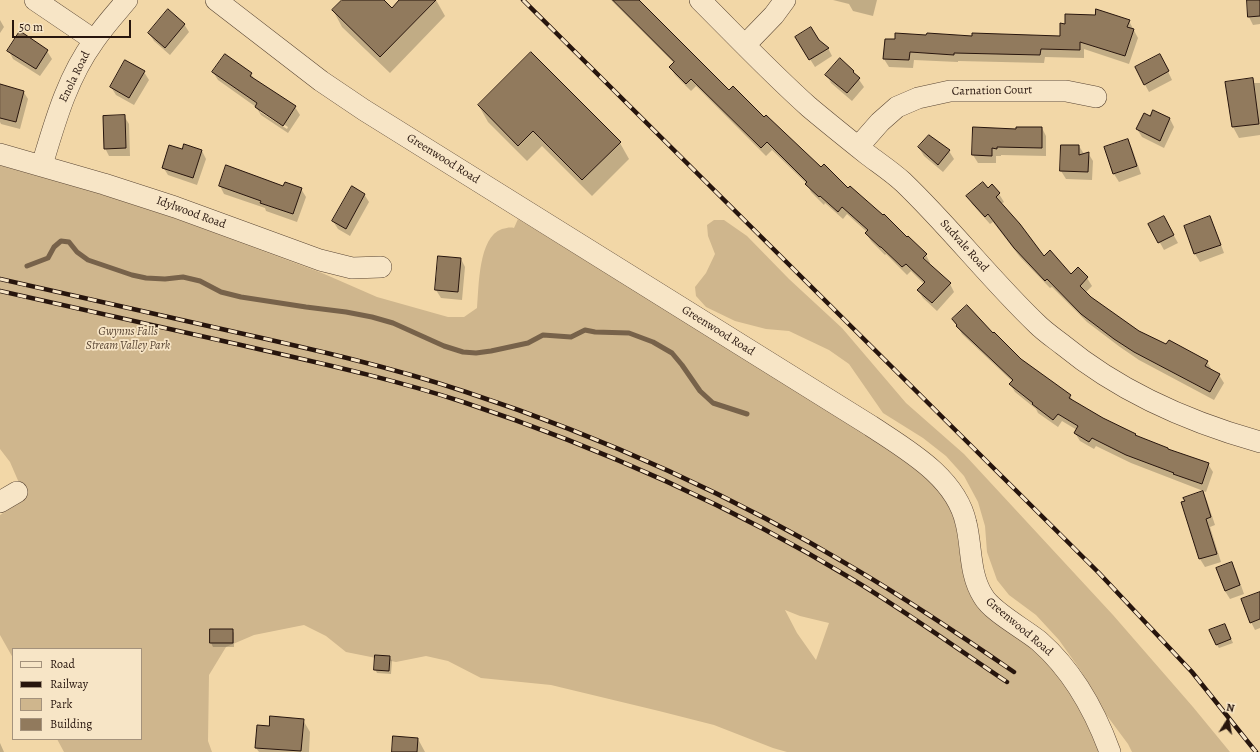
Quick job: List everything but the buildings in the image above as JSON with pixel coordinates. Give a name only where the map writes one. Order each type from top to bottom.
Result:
[{"type":"street","points":[[35,0],[94,40]]},
{"type":"street","name":"Enola Road","points":[[42,165],[58,114],[79,64],[94,40],[127,0]]},
{"type":"street","name":"Greenwood Road","points":[[216,0],[321,81],[364,110],[871,426],[911,453],[934,471],[962,506],[967,523],[973,572],[983,597],[994,608],[1039,642],[1066,670],[1090,707],[1110,752]]},
{"type":"street","name":"Sudvale Road","points":[[700,0],[779,80],[858,147],[900,180],[930,208],[1007,294],[1039,326],[1079,358],[1118,384],[1152,402],[1193,421],[1233,435],[1260,442]]},
{"type":"street","points":[[745,45],[774,15],[785,0]]},
{"type":"street","name":"Carnation Court","points":[[858,147],[880,122],[897,107],[918,98],[950,91],[1066,91],[1096,97]]},
{"type":"street","name":"Idylwood Road","points":[[0,154],[42,165],[175,207],[320,260],[352,268],[381,267]]},
{"type":"green space","name":"Gwynns Falls Stream Valley Park","points":[[0,163],[174,218],[322,273],[377,297],[448,317],[464,317],[477,308],[481,264],[488,242],[494,234],[502,229],[514,228],[518,219],[867,433],[928,477],[953,510],[960,554],[968,589],[976,603],[1035,650],[1050,665],[1082,710],[1101,752],[787,752],[714,725],[551,685],[481,678],[448,661],[426,656],[396,662],[346,652],[326,636],[304,625],[254,635],[226,647],[209,675],[208,741],[212,752],[64,752],[58,740],[142,740],[142,648],[12,648],[12,656],[0,635],[0,515],[26,499],[10,462],[0,449]],"holes":[[[785,610],[800,616],[829,623],[816,660],[797,633]]]},
{"type":"green space","points":[[714,220],[724,220],[747,236],[789,279],[842,328],[906,403],[964,454],[1113,615],[1230,752],[1132,752],[1128,744],[1099,705],[1081,671],[1059,640],[1036,615],[1009,595],[997,580],[987,552],[985,526],[978,502],[964,476],[946,456],[923,438],[883,413],[849,364],[829,350],[789,331],[766,329],[735,321],[706,307],[696,296],[695,287],[706,273],[715,254],[708,236],[707,225]]},
{"type":"waterway","points":[[27,266],[48,258],[54,247],[61,241],[69,242],[77,252],[88,260],[132,275],[146,278],[165,279],[183,277],[200,281],[221,292],[241,297],[372,317],[393,323],[444,346],[463,352],[476,353],[491,351],[528,343],[543,335],[571,337],[585,330],[595,332],[629,333],[653,342],[672,353],[700,391],[713,403],[747,414]]},
{"type":"railway","points":[[523,0],[1099,573],[1192,672],[1256,752]]},
{"type":"railway","points":[[0,279],[347,358],[466,392],[568,428],[667,470],[763,517],[811,543],[897,595],[1014,672]]},
{"type":"railway","points":[[0,291],[380,378],[436,393],[564,438],[613,458],[711,502],[759,526],[852,579],[930,629],[1007,682]]}]
